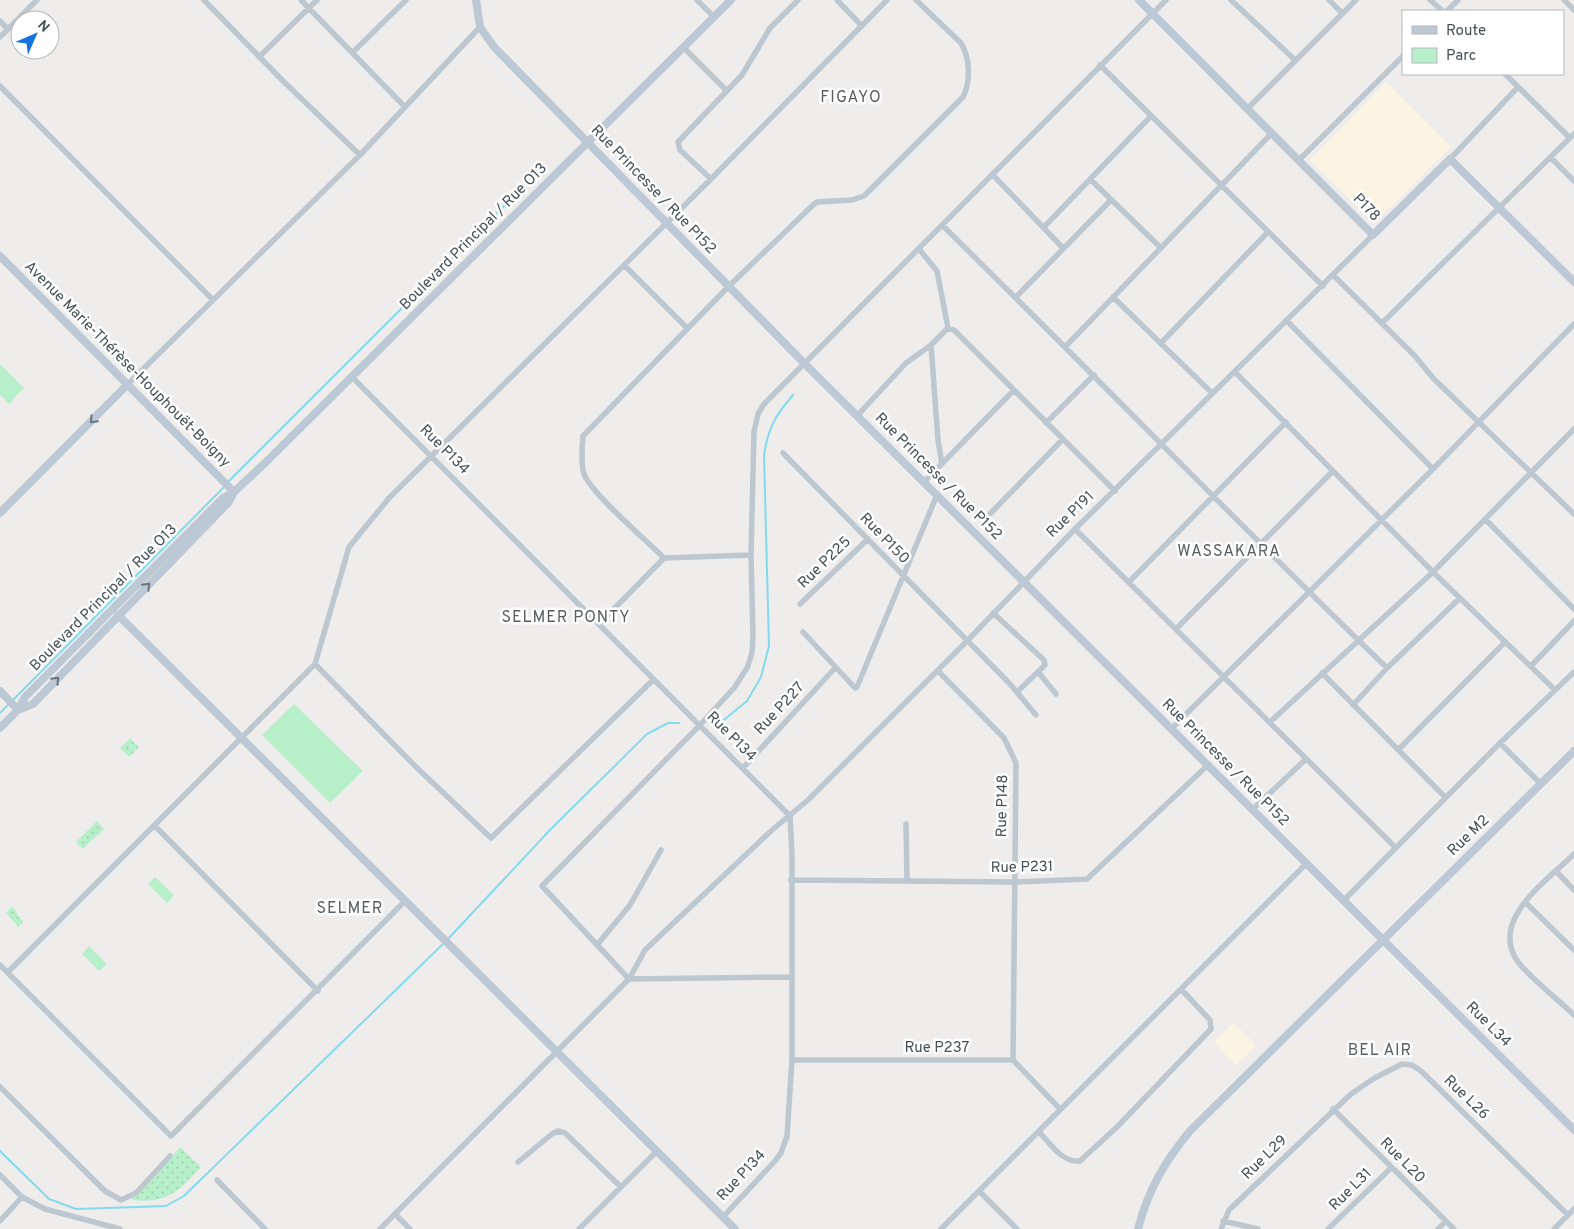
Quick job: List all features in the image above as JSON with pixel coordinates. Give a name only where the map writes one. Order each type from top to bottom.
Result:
[{"type":"street","points":[[0,37],[37,0]]},
{"type":"street","points":[[204,0],[259,57],[360,155]]},
{"type":"street","points":[[301,0],[404,106]]},
{"type":"street","points":[[259,57],[316,0]]},
{"type":"street","points":[[353,52],[406,0]]},
{"type":"street","points":[[0,513],[360,155],[480,27],[476,0]]},
{"type":"street","points":[[697,0],[714,17]]},
{"type":"street","name":"Boulevard Principal / Rue O13","points":[[0,728],[18,710],[24,697],[223,498],[234,492],[352,377],[731,0]]},
{"type":"street","points":[[711,179],[680,150],[678,142],[750,64],[770,28],[798,0]]},
{"type":"street","points":[[837,0],[862,26]]},
{"type":"street","points":[[8,972],[315,664],[349,547],[389,498],[711,179],[887,0]]},
{"type":"street","points":[[664,558],[598,493],[586,478],[583,436],[728,287],[817,202],[852,200],[864,196],[963,97],[968,84],[966,51],[961,43],[916,0]]},
{"type":"street","name":"P178","points":[[1139,0],[1373,235],[1450,159]]},
{"type":"street","points":[[792,977],[629,979],[542,889],[542,886],[700,725],[734,688],[747,668],[752,653],[751,555],[755,423],[764,404],[1166,0]]},
{"type":"street","points":[[1231,0],[1295,60]]},
{"type":"street","points":[[1329,0],[1342,13]]},
{"type":"street","points":[[1246,109],[1356,0]]},
{"type":"street","points":[[1430,0],[1444,10]]},
{"type":"street","points":[[1446,10],[1458,0]]},
{"type":"street","points":[[1564,0],[1574,10]]},
{"type":"street","points":[[0,21],[8,29]]},
{"type":"street","name":"Rue Princesse / Rue P152","points":[[480,27],[494,47],[665,224],[1383,940]]},
{"type":"street","points":[[684,48],[727,90]]},
{"type":"street","points":[[1299,160],[1402,57]]},
{"type":"street","points":[[1100,65],[1322,286]]},
{"type":"street","points":[[1382,323],[1572,136],[1506,75]]},
{"type":"street","points":[[0,86],[213,300]]},
{"type":"street","points":[[1518,87],[1450,159],[1574,282]]},
{"type":"street","points":[[1044,227],[1151,116]]},
{"type":"street","points":[[1065,347],[1272,133]]},
{"type":"street","points":[[1551,158],[1574,182]]},
{"type":"street","points":[[992,174],[1064,248]]},
{"type":"street","points":[[1090,179],[1160,248]]},
{"type":"street","points":[[1016,298],[1111,200]]},
{"type":"street","points":[[943,226],[1163,443],[1260,545],[1387,668]]},
{"type":"street","points":[[1161,342],[1268,232]]},
{"type":"street","name":"Rue P191","points":[[380,1229],[629,979],[645,950],[790,816],[938,671],[1075,529],[1373,235]]},
{"type":"street","points":[[919,249],[937,271],[948,328]]},
{"type":"street","name":"Avenue Marie-Thérèse-Houphouët-Boigny","points":[[0,256],[234,492]]},
{"type":"street","points":[[624,265],[687,328]]},
{"type":"street","points":[[1334,275],[1415,356],[1433,378],[1574,514]]},
{"type":"street","points":[[1113,297],[1212,393]]},
{"type":"street","points":[[1286,320],[1433,469]]},
{"type":"street","points":[[1172,728],[1433,469],[1574,324]]},
{"type":"street","points":[[857,416],[906,363],[931,345],[948,328]]},
{"type":"street","points":[[948,328],[954,330],[1115,491]]},
{"type":"street","points":[[931,345],[938,440],[942,464]]},
{"type":"street","points":[[1235,372],[1433,572],[1555,690]]},
{"type":"street","points":[[1046,423],[1094,376]]},
{"type":"street","name":"Rue P134","points":[[352,377],[790,816],[792,854],[792,1060],[787,1136],[781,1153],[723,1217]]},
{"type":"street","points":[[924,482],[1014,390]]},
{"type":"street","points":[[1129,582],[1286,422]]},
{"type":"street","points":[[1270,722],[1433,572],[1574,429]]},
{"type":"street","points":[[963,501],[981,519],[985,519],[1062,440]]},
{"type":"street","name":"Rue P150","points":[[783,453],[1017,692],[1036,715]]},
{"type":"street","points":[[1176,629],[1333,471]]},
{"type":"street","name":"Boulevard Principal / Rue O13","points":[[18,710],[32,704],[228,503],[234,492]]},
{"type":"street","points":[[803,632],[855,688],[858,687],[902,576],[937,495]]},
{"type":"street","points":[[1485,519],[1574,609]]},
{"type":"street","points":[[1075,529],[1396,848]]},
{"type":"street","name":"Rue P225","points":[[800,604],[868,539]]},
{"type":"street","points":[[599,624],[664,558],[751,555]]},
{"type":"street","points":[[1353,705],[1387,668],[1460,598]]},
{"type":"street","points":[[994,613],[1044,660],[1045,664],[1039,673],[1017,692]]},
{"type":"street","name":"Rue P134","points":[[118,615],[406,900],[656,1152],[736,1229]]},
{"type":"street","points":[[1531,666],[1574,621]]},
{"type":"street","points":[[1399,749],[1505,642]]},
{"type":"street","points":[[315,664],[415,766],[491,838],[653,680]]},
{"type":"street","name":"Rue P227","points":[[743,768],[835,668]]},
{"type":"street","name":"Rue P148","points":[[938,671],[1004,738],[1016,763],[1013,1060]]},
{"type":"street","points":[[1342,900],[1574,672]]},
{"type":"street","points":[[1039,673],[1056,694]]},
{"type":"street","points":[[1322,674],[1445,797]]},
{"type":"street","points":[[0,691],[18,710]]},
{"type":"street","points":[[1500,743],[1541,784]]},
{"type":"street","name":"Rue M2","points":[[1138,1229],[1153,1183],[1162,1167],[1190,1131],[1574,751]]},
{"type":"street","points":[[1252,810],[1306,759]]},
{"type":"street","name":"Rue P231","points":[[791,880],[1014,882],[1091,877],[1208,765]]},
{"type":"street","points":[[906,824],[907,880]]},
{"type":"street","points":[[155,826],[318,991]]},
{"type":"street","points":[[596,945],[630,905],[661,850]]},
{"type":"street","points":[[1574,854],[1525,902],[1510,924],[1508,941],[1516,960],[1574,1015]]},
{"type":"street","points":[[941,1229],[1306,864]]},
{"type":"street","points":[[1556,872],[1574,890]]},
{"type":"street","points":[[0,964],[170,1136],[318,991],[406,900]]},
{"type":"street","points":[[1525,902],[1574,950]]},
{"type":"street","name":"Rue L34","points":[[1383,940],[1574,1130]]},
{"type":"street","points":[[1039,1132],[1063,1157],[1072,1162],[1080,1161],[1118,1126],[1211,1028],[1210,1020],[1181,989]]},
{"type":"street","name":"Rue P237","points":[[792,1060],[1013,1060]]},
{"type":"street","points":[[1013,1060],[1060,1109]]},
{"type":"street","name":"Rue L26","points":[[1333,1109],[1373,1079],[1402,1064],[1412,1065],[1421,1071],[1568,1215]]},
{"type":"street","points":[[0,1087],[105,1191],[120,1200],[136,1193],[170,1156]]},
{"type":"street","name":"Rue L20","points":[[1333,1109],[1454,1229]]},
{"type":"street","name":"Rue L29","points":[[1221,1229],[1229,1210],[1333,1109]]},
{"type":"street","points":[[518,1162],[558,1131],[565,1133],[621,1187]]},
{"type":"street","points":[[579,1229],[656,1152]]},
{"type":"street","name":"Rue L31","points":[[1328,1229],[1391,1168]]},
{"type":"street","points":[[0,1175],[22,1197],[44,1210],[120,1229]]},
{"type":"street","points":[[217,1180],[265,1229]]},
{"type":"street","points":[[979,1191],[1017,1229]]},
{"type":"street","points":[[0,1221],[22,1197]]},
{"type":"street","points":[[1554,1229],[1574,1209]]},
{"type":"street","points":[[395,1214],[410,1229]]},
{"type":"street","points":[[1223,1221],[1258,1229]]},
{"type":"street","points":[[1438,1229],[1446,1221]]},
{"type":"shaded area","points":[[1386,82],[1451,147],[1374,223],[1310,160]]},
{"type":"shaded area","points":[[1234,1023],[1256,1045],[1236,1065],[1214,1042]]},
{"type":"green space","points":[[0,364],[24,388],[9,404],[0,395]]},
{"type":"green space","points":[[294,704],[363,771],[330,803],[262,735]]},
{"type":"green space","points":[[130,738],[139,747],[129,757],[120,748]]},
{"type":"green space","points":[[97,821],[104,829],[83,849],[76,842]]},
{"type":"green space","points":[[155,877],[174,895],[167,903],[148,884]]},
{"type":"green space","points":[[12,906],[23,922],[18,927],[6,913]]},
{"type":"green space","points":[[89,946],[107,964],[99,971],[82,954]]},
{"type":"green space","points":[[180,1147],[201,1167],[193,1176],[178,1189],[163,1198],[143,1201],[131,1200],[144,1188]]},
{"type":"waterway","points":[[228,482],[504,206]]},
{"type":"waterway","points":[[720,723],[747,701],[761,677],[769,646],[764,455],[773,423],[781,409],[793,395]]},
{"type":"waterway","points":[[12,701],[225,486]]},
{"type":"waterway","points":[[0,713],[9,704]]},
{"type":"waterway","points":[[447,940],[550,830],[647,734],[668,723],[679,723]]},
{"type":"waterway","points":[[0,1151],[49,1199],[76,1209],[166,1206],[184,1196],[443,944]]},
{"type":"district","name":"FIGAYO","points":[[851,98]]},
{"type":"district","name":"WASSAKARA","points":[[1229,552]]},
{"type":"district","name":"SELMER PONTY","points":[[566,618]]},
{"type":"district","name":"SELMER","points":[[350,909]]},
{"type":"district","name":"BEL AIR","points":[[1380,1051]]}]
